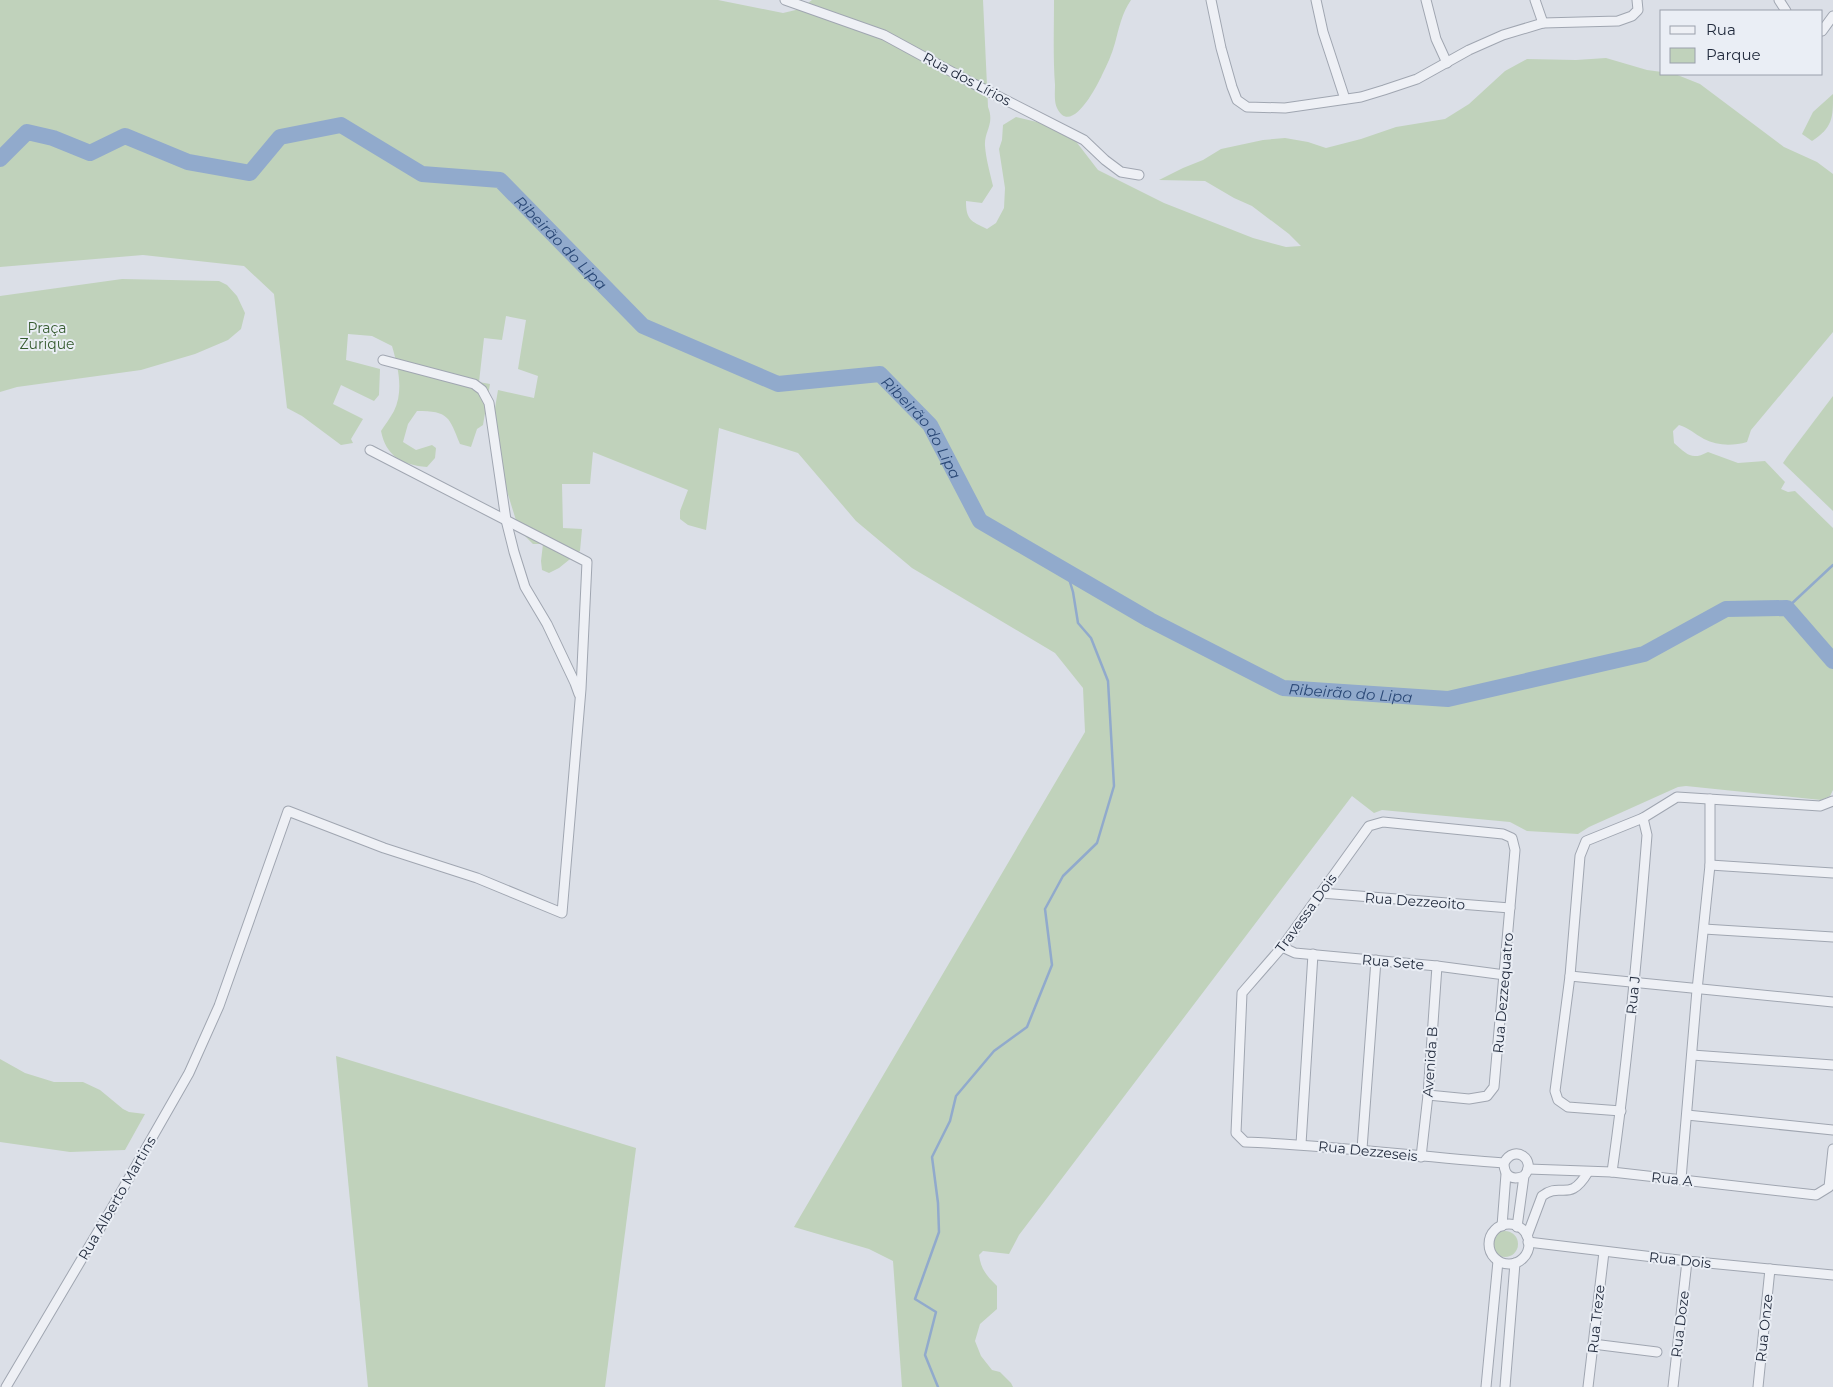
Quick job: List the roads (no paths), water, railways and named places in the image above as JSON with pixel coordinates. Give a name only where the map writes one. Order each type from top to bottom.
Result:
[{"type":"street","name":"Rua dos Lírios","points":[[785,0],[884,35],[974,84],[1084,140],[1121,172],[1138,175]]},
{"type":"street","points":[[1211,0],[1226,64],[1237,100],[1247,107],[1285,108],[1360,97],[1384,90],[1416,79],[1468,50],[1503,35],[1544,24],[1618,21],[1632,16],[1638,10],[1637,0]]},
{"type":"street","points":[[1316,0],[1323,32],[1344,99]]},
{"type":"street","points":[[1426,0],[1436,39],[1447,62]]},
{"type":"street","points":[[1535,0],[1544,24]]},
{"type":"street","points":[[1823,30],[1833,16]]},
{"type":"street","points":[[383,360],[474,384],[482,390],[489,403],[506,520],[525,587],[563,656],[580,699]]},
{"type":"street","points":[[370,450],[586,562],[580,699]]},
{"type":"street","name":"Rua Alberto Martins","points":[[6,1387],[187,1076],[220,1006],[288,811],[384,848],[477,878],[562,913],[580,699]]},
{"type":"street","points":[[1621,1111],[1568,1107],[1558,1100],[1555,1091],[1570,976],[1580,856],[1586,841],[1643,818],[1677,797],[1820,806],[1833,801]]},
{"type":"street","points":[[1681,1179],[1710,865],[1710,799]]},
{"type":"street","name":"Rua J","points":[[1612,1172],[1621,1111],[1635,982],[1646,835],[1643,818]]},
{"type":"street","name":"Travessa Dois","points":[[1236,1133],[1242,993],[1282,947],[1369,826],[1383,822],[1503,834]]},
{"type":"street","name":"Rua Dezzequatro","points":[[1428,1095],[1469,1099],[1486,1096],[1494,1087],[1515,850],[1512,838],[1503,834]]},
{"type":"street","points":[[1710,865],[1833,872]]},
{"type":"street","name":"Rua Dezzeoito","points":[[1321,894],[1510,908]]},
{"type":"street","points":[[1704,929],[1833,936]]},
{"type":"street","name":"Rua Sete","points":[[1282,947],[1295,952],[1438,966],[1505,975]]},
{"type":"street","points":[[1301,1144],[1313,954]]},
{"type":"street","points":[[1362,1150],[1376,960]]},
{"type":"street","name":"Avenida B","points":[[1421,1157],[1438,966]]},
{"type":"street","points":[[1570,976],[1833,1002]]},
{"type":"street","points":[[1692,1055],[1833,1065]]},
{"type":"street","points":[[1687,1115],[1833,1130]]},
{"type":"street","name":"Rua Dezzeseis","points":[[1236,1133],[1245,1142],[1301,1144],[1421,1157],[1504,1163]]},
{"type":"street","name":"Rua A","points":[[1526,1173],[1612,1172],[1816,1195],[1829,1187],[1833,1149]]},
{"type":"street","points":[[1502,1226],[1506,1174],[1504,1163],[1506,1158],[1516,1153],[1526,1158],[1526,1173],[1518,1226]]},
{"type":"street","points":[[1528,1239],[1518,1226],[1510,1224],[1495,1230],[1490,1238],[1489,1247],[1492,1255],[1498,1261],[1506,1264],[1515,1263],[1525,1255],[1528,1239],[1542,1196],[1547,1192],[1568,1191],[1576,1188],[1588,1172]]},
{"type":"street","points":[[1506,1174],[1511,1178],[1518,1178],[1526,1173]]},
{"type":"street","name":"Rua Dois","points":[[1528,1239],[1604,1252],[1688,1262],[1833,1275]]},
{"type":"street","name":"Rua Treze","points":[[1588,1387],[1604,1252]]},
{"type":"street","points":[[1486,1387],[1498,1261]]},
{"type":"street","name":"Rua Doze","points":[[1673,1387],[1688,1262]]},
{"type":"street","points":[[1504,1387],[1515,1263]]},
{"type":"street","name":"Rua Onze","points":[[1758,1387],[1770,1269]]},
{"type":"street","points":[[1593,1344],[1657,1352]]},
{"type":"waterway","name":"Ribeirão do Lipa","points":[[0,159],[27,132],[53,138],[90,153],[125,136],[188,162],[250,173],[280,137],[341,125],[422,174],[500,180],[643,326],[778,384],[880,374],[930,425],[980,521],[1150,620],[1283,688],[1448,699],[1644,654],[1726,609],[1787,608],[1833,661]]},
{"type":"waterway","points":[[1787,608],[1833,565]]},
{"type":"waterway","points":[[938,1387],[925,1355],[936,1312],[915,1299],[939,1232],[938,1203],[932,1157],[950,1121],[956,1096],[994,1051],[1027,1027],[1052,965],[1045,909],[1063,876],[1097,843],[1114,786],[1108,681],[1091,638],[1078,623],[1073,592],[1067,572]]},
{"type":"park label","name":"Praça Zurique","points":[[47,336]]}]
